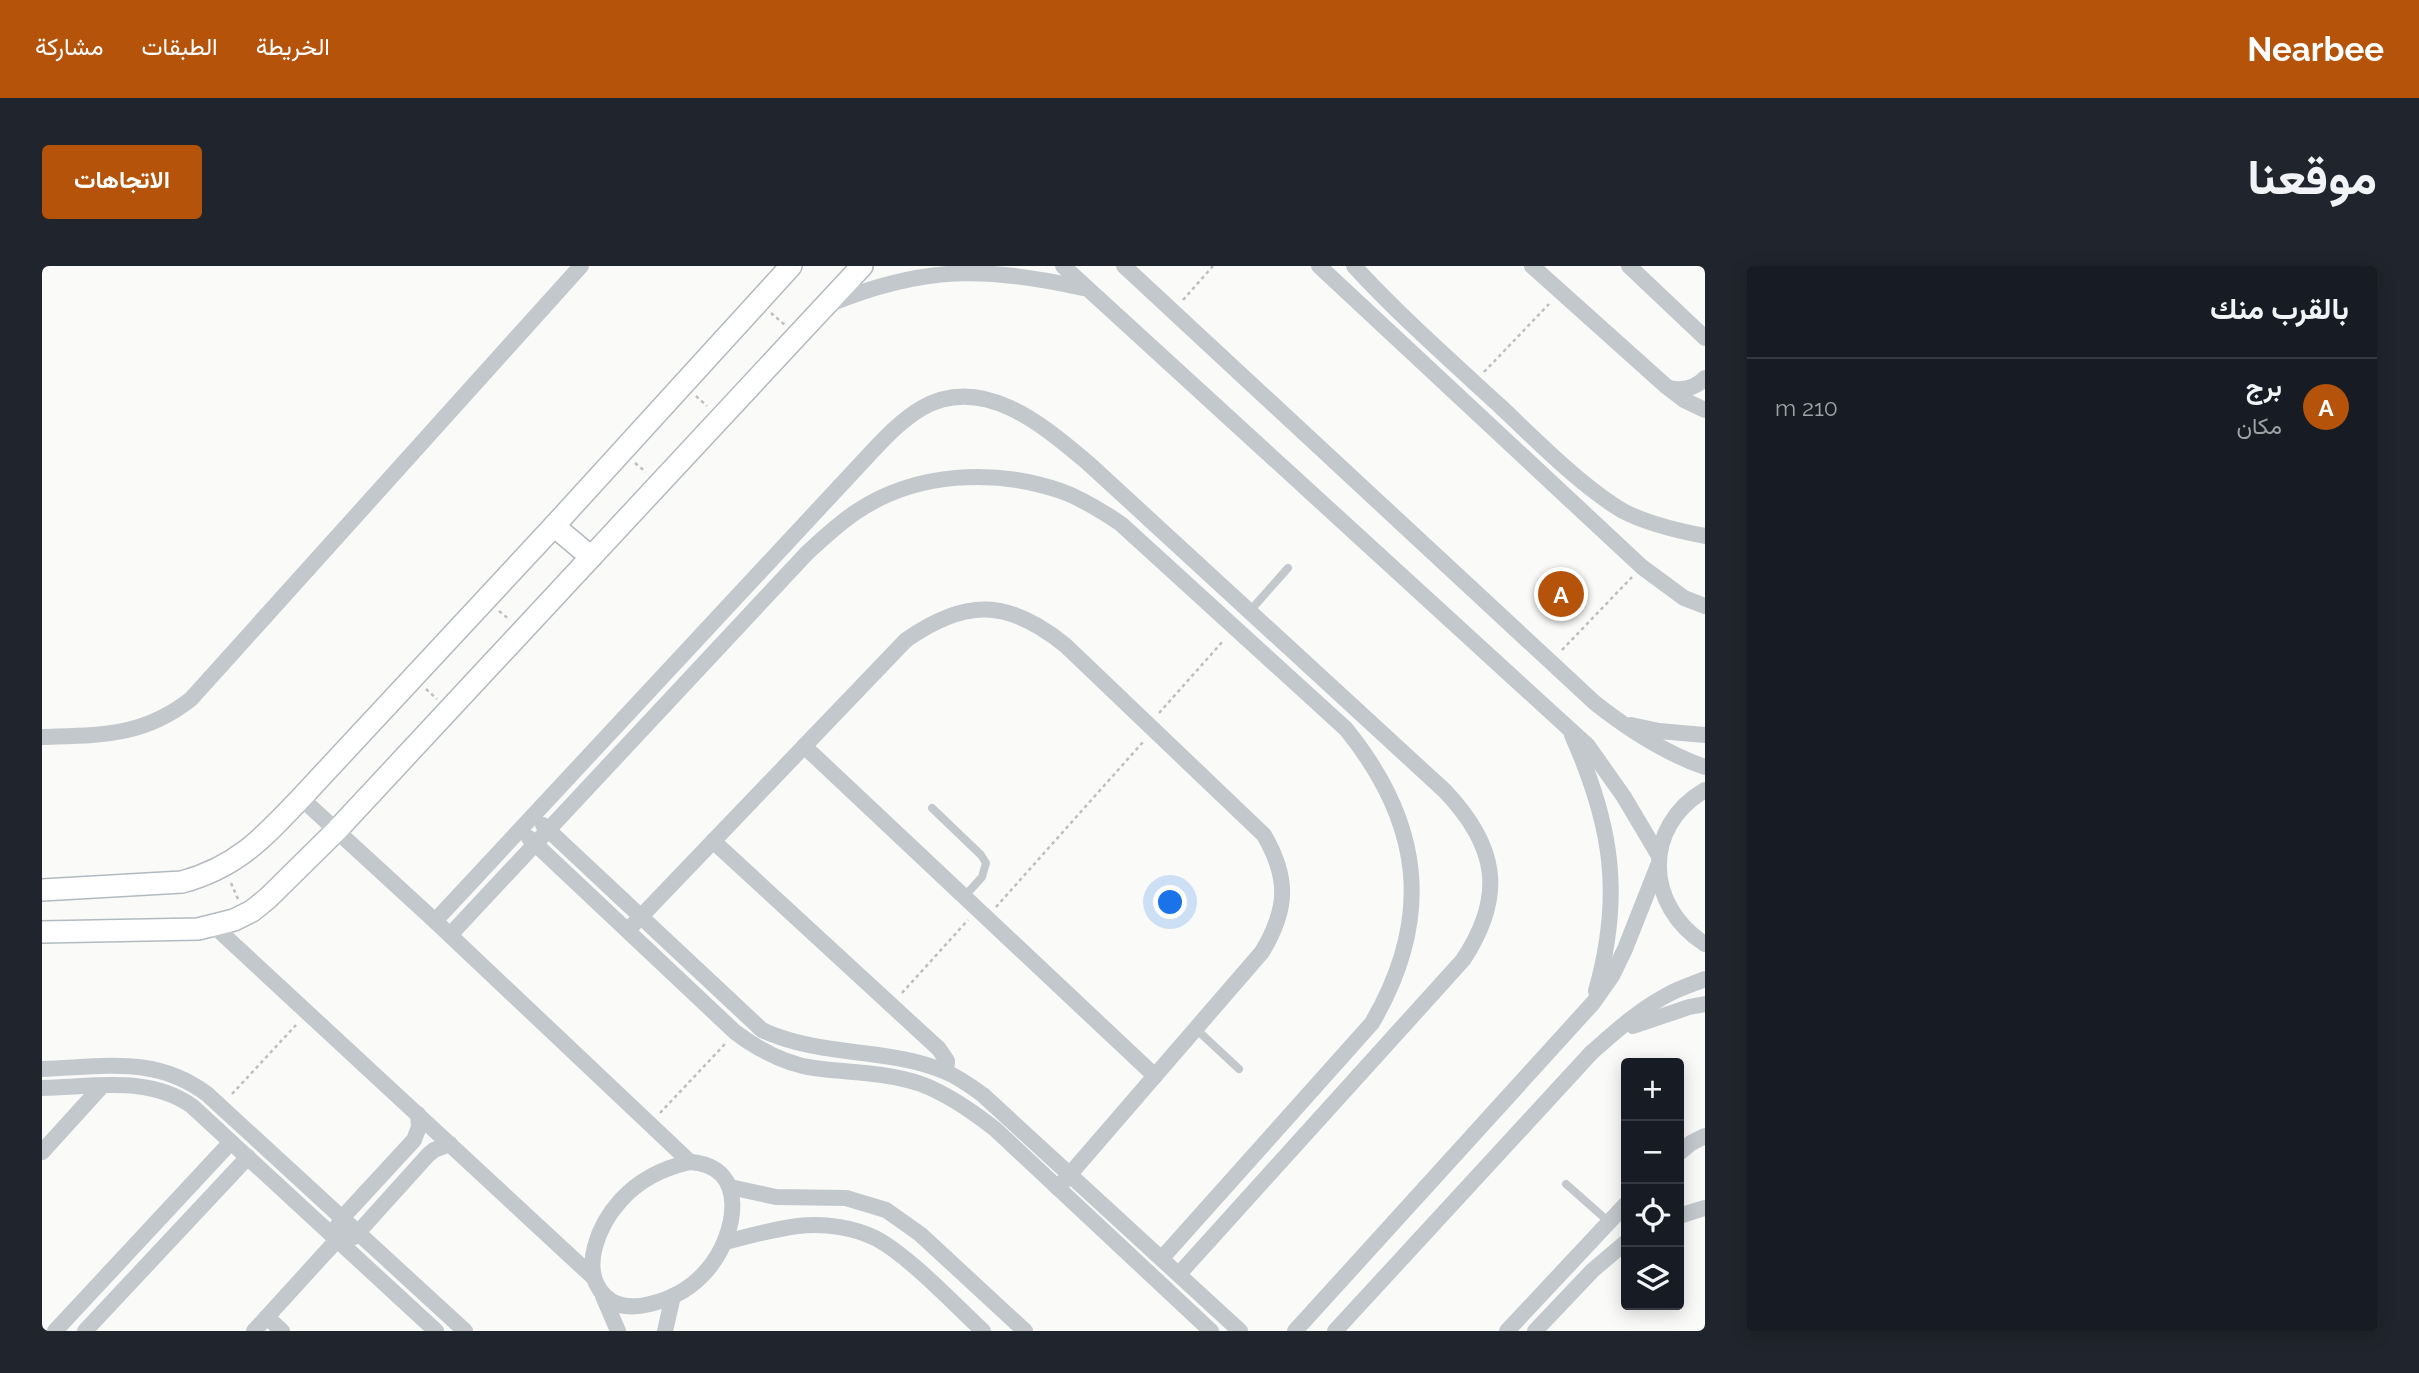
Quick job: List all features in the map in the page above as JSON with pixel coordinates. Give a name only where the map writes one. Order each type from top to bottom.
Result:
[{"type":"street","points":[[42,737],[125,732],[168,716],[191,699],[581,266]]},
{"type":"street","points":[[42,890],[182,882],[225,867],[244,854],[270,831],[413,678],[791,266]]},
{"type":"street","points":[[42,932],[215,927],[245,915],[268,898],[337,830],[862,266]]},
{"type":"street","points":[[1063,266],[1568,726],[1606,769],[1659,860]]},
{"type":"street","points":[[1319,266],[1642,567],[1684,598],[1705,606]]},
{"type":"street","points":[[1354,266],[1381,295],[1535,439],[1600,495],[1625,512],[1655,524],[1705,536]]},
{"type":"street","points":[[1532,266],[1667,387],[1684,400],[1705,410]]},
{"type":"street","points":[[1629,266],[1705,338]]},
{"type":"street","points":[[824,306],[868,288],[911,275],[956,268],[1001,268],[1046,275],[1089,290]]},
{"type":"street","points":[[1127,268],[1549,663],[1619,722],[1658,747],[1705,767]]},
{"type":"street","points":[[1667,387],[1690,389],[1705,378]]},
{"type":"street","points":[[435,921],[866,457],[904,421],[923,407],[945,399],[969,396],[992,400],[1040,425],[1072,450],[1451,798],[1465,811],[1479,834],[1488,859],[1491,886],[1487,912],[1478,937],[1462,960],[1179,1274]]},
{"type":"street","points":[[1522,455],[1535,439]]},
{"type":"street","points":[[450,935],[807,553],[856,512],[888,495],[922,483],[957,477],[1028,481],[1062,491],[1095,507],[1129,531],[1346,729],[1388,790],[1401,825],[1411,883],[1411,913],[1406,942],[1387,997],[1372,1023],[1162,1258]]},
{"type":"street","points":[[1095,507],[1113,486]]},
{"type":"street","points":[[554,526],[591,557]]},
{"type":"street","points":[[628,930],[906,640],[925,626],[947,615],[973,609],[998,610],[1023,617],[1045,629],[1264,835],[1277,857],[1282,881],[1282,906],[1275,930],[1262,952],[1058,1188]]},
{"type":"street","points":[[1236,627],[1249,612]]},
{"type":"street","points":[[1619,722],[1659,731],[1705,735]]},
{"type":"street","points":[[1568,726],[1602,815],[1610,862],[1610,922],[1605,958],[1592,1003]]},
{"type":"street","points":[[804,746],[1155,1076]]},
{"type":"street","points":[[1705,790],[1681,808],[1671,822],[1663,838],[1659,860],[1664,898],[1675,919],[1705,944]]},
{"type":"street","points":[[301,798],[690,1162]]},
{"type":"street","points":[[533,816],[762,1030],[783,1041],[807,1047],[895,1058],[946,1072],[984,1095],[1240,1331]]},
{"type":"street","points":[[520,830],[735,1032],[771,1055],[791,1062],[812,1068],[891,1076],[921,1084],[945,1095],[995,1129],[1211,1331]]},
{"type":"street","points":[[713,841],[944,1055],[947,1061],[946,1072]]},
{"type":"street","points":[[1295,1331],[1592,1003],[1612,976],[1625,949],[1659,860]]},
{"type":"street","points":[[215,927],[594,1278],[618,1331]]},
{"type":"street","points":[[1335,1331],[1592,1052],[1628,1021],[1669,994],[1705,979]]},
{"type":"street","points":[[1609,1037],[1648,1019],[1705,1004]]},
{"type":"street","points":[[1357,1041],[1374,1058]]},
{"type":"street","points":[[42,1069],[151,1067],[190,1082],[465,1331]]},
{"type":"street","points":[[181,1098],[190,1082]]},
{"type":"street","points":[[42,1088],[140,1085],[154,1087],[181,1098],[436,1331]]},
{"type":"street","points":[[42,1152],[102,1086]]},
{"type":"street","points":[[337,1240],[336,1230],[342,1218],[414,1140],[419,1127],[418,1114]]},
{"type":"street","points":[[1684,1148],[1705,1136]]},
{"type":"street","points":[[55,1331],[231,1142]]},
{"type":"street","points":[[254,1331],[337,1240],[349,1239],[358,1233],[428,1155],[450,1144]]},
{"type":"street","points":[[85,1331],[248,1157]]},
{"type":"street","points":[[594,1278],[596,1245],[610,1214],[620,1201],[645,1179],[690,1162],[710,1166],[719,1172],[730,1187],[733,1203],[724,1242],[703,1274],[673,1296],[636,1307],[617,1304],[602,1294]]},
{"type":"street","points":[[730,1187],[776,1197],[846,1198],[887,1210],[920,1234],[1025,1331]]},
{"type":"street","points":[[1684,1214],[1705,1208]]},
{"type":"street","points":[[1507,1331],[1621,1209]]},
{"type":"street","points":[[724,1242],[800,1226],[853,1230],[877,1239],[898,1254],[983,1331]]},
{"type":"street","points":[[1590,1243],[1606,1258]]},
{"type":"street","points":[[1535,1331],[1621,1246]]},
{"type":"street","points":[[665,1331],[673,1296]]},
{"type":"street","points":[[267,1317],[282,1331]]},
{"type":"lane","points":[[1249,612],[1288,568]]},
{"type":"lane","points":[[932,808],[986,863],[982,877],[964,897]]},
{"type":"lane","points":[[1196,1028],[1239,1069]]},
{"type":"lane","points":[[1566,1185],[1609,1222]]},
{"type":"path","points":[[1172,311],[1213,266]]},
{"type":"path","points":[[1474,382],[1560,292]]},
{"type":"path","points":[[758,302],[797,335]]},
{"type":"path","points":[[683,385],[721,418]]},
{"type":"path","points":[[622,452],[660,484]]},
{"type":"path","points":[[1549,663],[1642,567]]},
{"type":"path","points":[[486,599],[523,631]]},
{"type":"path","points":[[890,1006],[982,914],[1152,727],[1236,627]]},
{"type":"path","points":[[413,678],[449,709]]},
{"type":"path","points":[[225,867],[245,915]]},
{"type":"path","points":[[220,1107],[308,1012]]},
{"type":"path","points":[[651,1124],[735,1032]]},
{"type":"building","points":[[1567,571],[1584,588],[1558,617],[1538,601]]},
{"type":"place","name":"برج","points":[[1561,594]]}]
